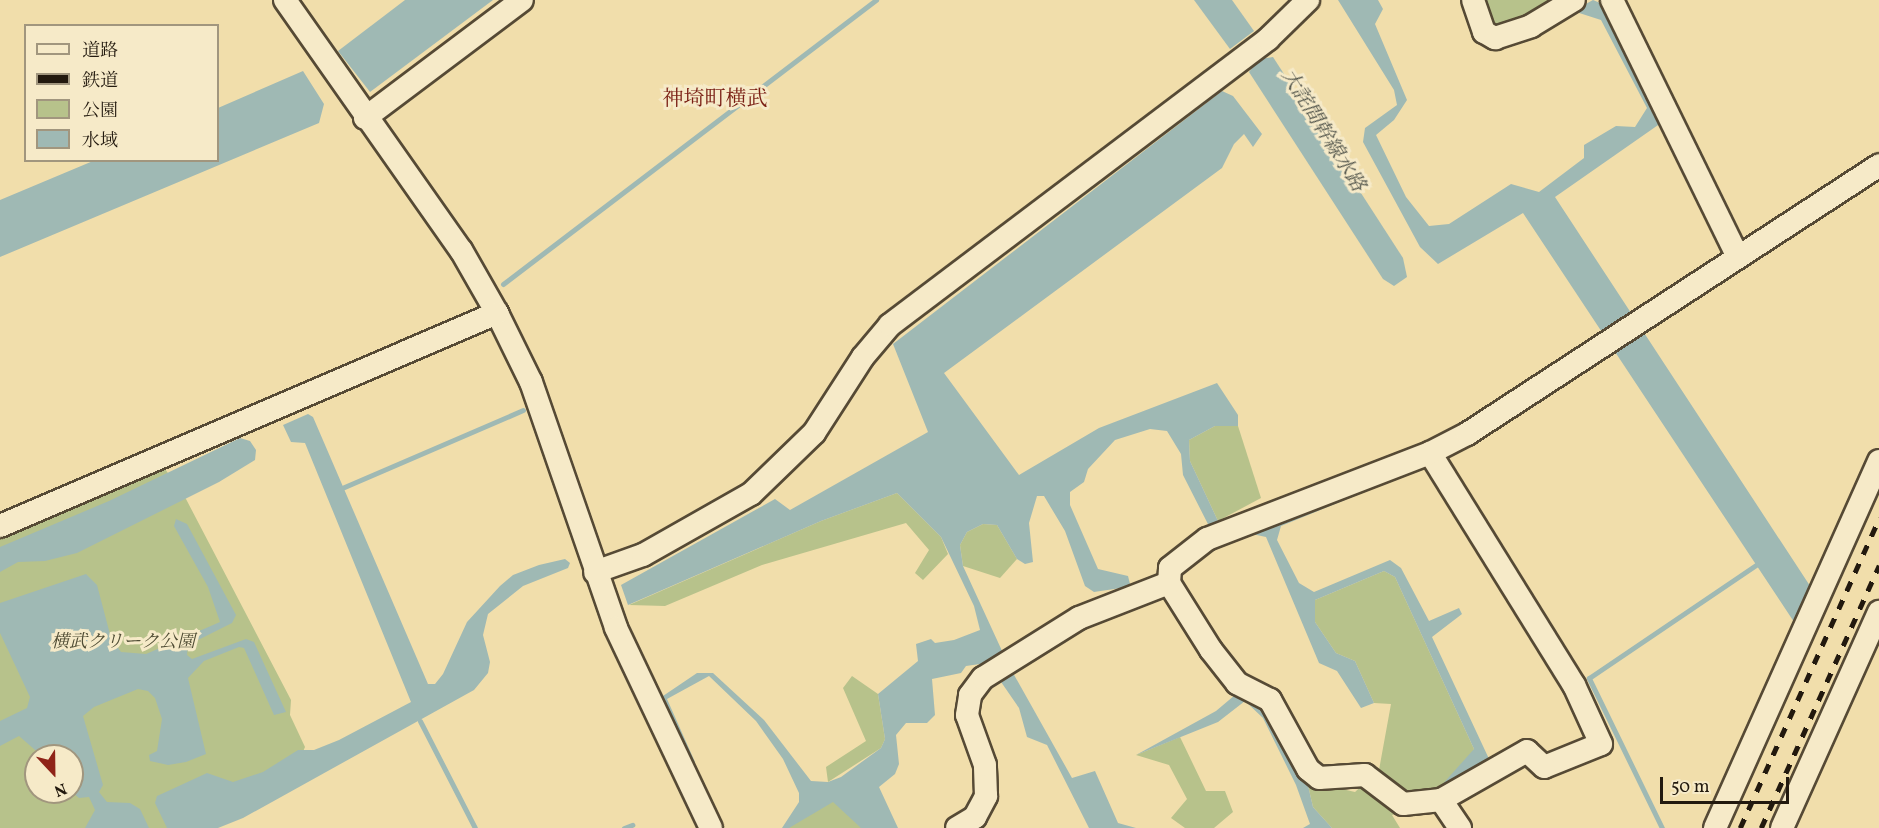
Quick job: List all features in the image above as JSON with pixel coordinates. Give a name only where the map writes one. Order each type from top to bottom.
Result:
[{"type":"street","points":[[285,0],[365,118],[461,250],[497,313],[531,382],[595,573],[616,628],[711,828]]},
{"type":"street","points":[[365,118],[522,0]]},
{"type":"street","points":[[595,573],[643,555],[751,494],[814,433],[863,357],[890,325],[1249,53],[1308,0]]},
{"type":"street","points":[[1473,0],[1484,32],[1495,38],[1531,26],[1570,4]]},
{"type":"street","points":[[1612,0],[1738,257]]},
{"type":"street","points":[[1430,453],[1574,685],[1601,744],[1544,767],[1527,751],[1441,800],[1403,804],[1365,775],[1318,778],[1308,769],[1270,700],[1238,683],[1211,650],[1169,583],[1170,568],[1207,539],[1430,453],[1467,434],[1879,165]]},
{"type":"street","points":[[0,526],[497,313]]},
{"type":"street","points":[[1715,828],[1879,461]]},
{"type":"street","points":[[957,828],[975,817],[986,796],[984,765],[967,715],[970,694],[982,678],[1079,618],[1169,583]]},
{"type":"street","points":[[1782,828],[1879,612]]},
{"type":"street","points":[[1441,800],[1460,828]]},
{"type":"green space","points":[[1464,0],[1566,0],[1573,11],[1488,50]]},
{"type":"green space","points":[[1215,426],[1238,426],[1261,498],[1218,521],[1190,461],[1189,440]]},
{"type":"green space","name":"横武クリーク公園","points":[[163,466],[186,499],[291,700],[290,715],[305,747],[295,770],[200,828],[0,828],[0,532]]},
{"type":"green space","points":[[897,493],[941,537],[948,554],[923,580],[915,573],[929,550],[906,523],[762,565],[665,606],[629,605],[821,521]]},
{"type":"green space","points":[[983,524],[997,525],[1017,559],[1000,578],[963,566],[960,545],[967,532]]},
{"type":"green space","points":[[1384,571],[1395,577],[1474,749],[1454,802],[1392,815],[1400,828],[1332,828],[1313,807],[1307,781],[1355,792],[1379,770],[1391,704],[1374,703],[1355,661],[1336,653],[1315,622],[1315,600]]},
{"type":"green space","points":[[852,676],[878,694],[885,739],[881,748],[828,782],[826,767],[866,741],[843,688]]},
{"type":"green space","points":[[1180,737],[1206,791],[1225,791],[1233,812],[1214,828],[1185,828],[1171,818],[1187,799],[1169,765],[1136,755]]},
{"type":"green space","points":[[856,791],[878,828],[784,828],[817,800]]},
{"type":"water","points":[[405,0],[493,0],[370,92],[338,51]]},
{"type":"water","points":[[1194,0],[1232,0],[1254,31],[1230,49]]},
{"type":"water","points":[[1338,0],[1378,0],[1383,9],[1375,24],[1407,100],[1394,120],[1376,135],[1406,197],[1429,226],[1449,224],[1511,184],[1539,192],[1584,158],[1584,145],[1616,126],[1635,127],[1647,108],[1601,20],[1573,11],[1593,0],[1605,5],[1661,123],[1555,197],[1814,592],[1798,628],[1523,213],[1438,264],[1420,247],[1363,142],[1365,128],[1397,105],[1394,90]]},
{"type":"water","points":[[1273,57],[1403,258],[1407,277],[1394,286],[1383,279],[1249,72],[1259,59]]},
{"type":"water","points":[[303,71],[324,104],[319,123],[0,257],[0,200],[91,162],[219,162],[219,108]]},
{"type":"water","points":[[1222,91],[1233,96],[1262,134],[1253,147],[1244,134],[1234,144],[1222,168],[944,373],[1019,475],[1099,428],[1217,383],[1238,415],[1238,426],[1215,426],[1189,440],[1190,461],[1218,521],[1216,529],[1211,530],[1183,475],[1181,454],[1167,431],[1150,429],[1115,440],[1088,469],[1084,482],[1070,492],[1070,505],[1098,569],[1128,576],[1130,584],[1121,588],[1094,592],[1085,586],[1065,531],[1044,496],[1037,496],[1029,523],[1033,562],[1025,564],[1017,559],[997,525],[983,524],[967,532],[960,545],[963,566],[1003,653],[994,662],[966,666],[961,673],[932,679],[935,715],[927,723],[906,723],[896,735],[899,764],[895,774],[879,787],[898,828],[861,828],[833,802],[789,828],[782,828],[799,802],[799,793],[783,759],[756,721],[709,676],[667,699],[695,762],[692,763],[663,696],[697,673],[713,673],[764,720],[811,781],[828,782],[841,777],[881,748],[885,739],[878,694],[918,661],[916,644],[931,639],[935,643],[954,640],[980,630],[974,606],[941,537],[897,493],[821,521],[628,605],[621,585],[775,499],[790,510],[928,432],[893,344]]},
{"type":"water","points":[[308,414],[313,417],[428,684],[435,684],[443,674],[467,622],[500,586],[513,575],[539,565],[565,559],[570,563],[568,568],[523,586],[488,614],[483,635],[490,662],[488,673],[474,690],[243,818],[218,828],[167,828],[155,803],[157,796],[207,773],[233,782],[263,772],[298,750],[314,750],[339,740],[411,702],[305,443],[291,442],[283,425]]},
{"type":"water","points":[[240,438],[250,441],[256,450],[255,460],[219,482],[77,553],[45,561],[18,562],[0,572],[0,547],[109,501]]},
{"type":"water","points":[[1372,480],[1372,489],[1281,526],[1277,540],[1299,583],[1314,592],[1390,560],[1401,568],[1429,621],[1459,608],[1462,614],[1432,637],[1490,761],[1440,787],[1474,749],[1395,577],[1384,571],[1315,600],[1315,622],[1336,653],[1355,661],[1374,703],[1361,708],[1337,671],[1319,663],[1266,537],[1252,534],[1190,561],[1222,539]]},
{"type":"water","points":[[176,519],[187,524],[236,615],[232,623],[188,645],[187,655],[192,659],[246,639],[254,642],[286,712],[274,715],[244,648],[239,647],[204,661],[188,678],[206,754],[186,762],[168,765],[150,761],[149,755],[157,751],[162,719],[155,698],[148,691],[138,689],[94,707],[83,716],[103,785],[99,792],[107,802],[130,803],[140,809],[149,828],[85,828],[95,810],[89,797],[84,798],[84,744],[28,744],[19,736],[0,746],[0,721],[27,708],[30,697],[0,633],[0,603],[86,574],[97,585],[111,638],[121,652],[146,654],[220,622],[208,587],[174,526]]},
{"type":"water","points":[[1013,673],[1072,778],[1095,771],[1118,823],[1136,828],[1089,828],[1047,745],[1027,737],[1019,708],[999,679]]},
{"type":"water","points":[[1235,695],[1252,695],[1267,708],[1307,781],[1313,807],[1332,828],[1303,828],[1310,824],[1296,785],[1263,718],[1245,701],[1218,722],[1136,755],[1216,711]]},
{"type":"waterway","points":[[503,284],[876,0]]},
{"type":"waterway","points":[[342,488],[523,410]]},
{"type":"waterway","points":[[1662,828],[1589,678],[1756,565]]},
{"type":"waterway","points":[[420,721],[475,828]]},
{"type":"waterway","points":[[624,828],[632,825]]},
{"type":"railway","points":[[1740,828],[1879,518]]},
{"type":"railway","points":[[1761,828],[1879,565]]},
{"type":"district","name":"神埼町横武","points":[[715,100]]},
{"type":"water label","name":"大詫間幹線水路","points":[[1322,131]]}]
